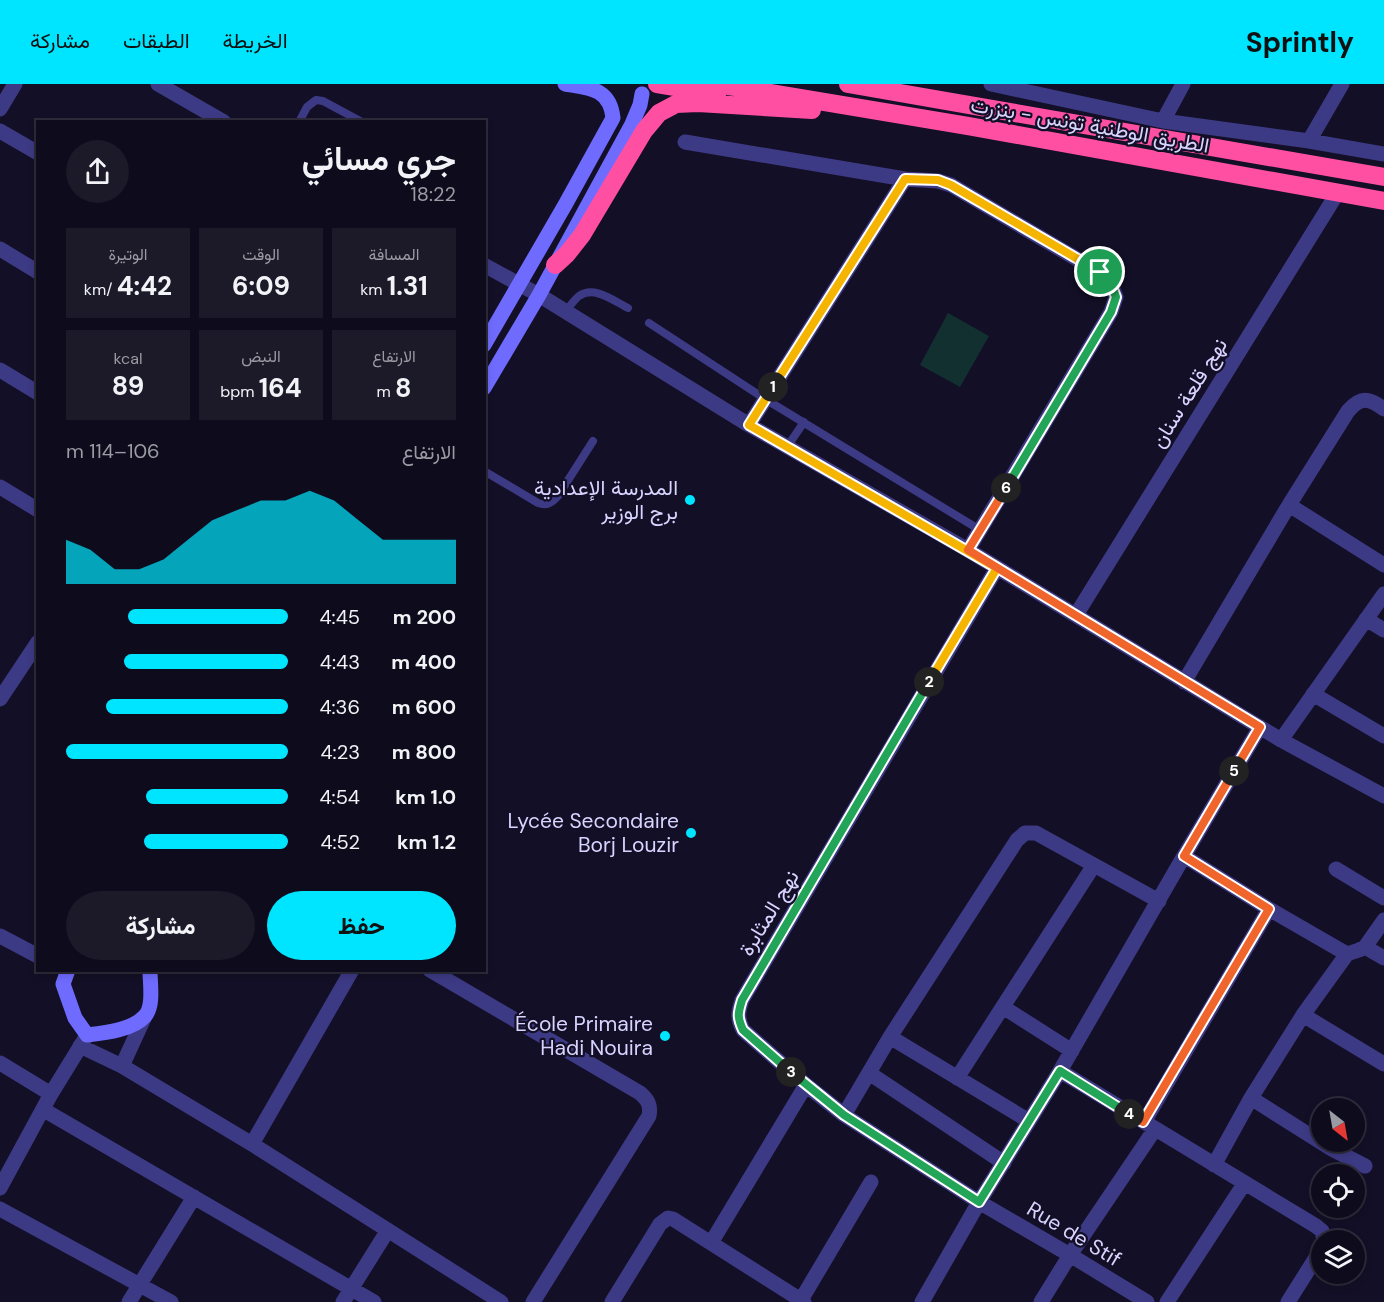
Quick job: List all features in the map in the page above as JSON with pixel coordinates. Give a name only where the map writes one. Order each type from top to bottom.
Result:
[{"type":"highway","name":"الطريق الوطنية تونس - بنزرت","points":[[717,84],[968,126],[1384,201]]},
{"type":"highway","name":"الطريق الوطنية تونس - بنزرت","points":[[848,84],[1384,177]]},
{"type":"highway","points":[[649,89],[906,124],[968,126]]},
{"type":"highway","points":[[555,265],[582,235],[644,131],[659,113],[676,104],[698,103],[818,111]]},
{"type":"street","points":[[0,109],[15,84]]},
{"type":"street","points":[[158,84],[221,120]]},
{"type":"street","points":[[486,342],[521,284],[613,118],[609,102],[599,92],[565,84]]},
{"type":"street","points":[[991,84],[1163,121],[1384,154]]},
{"type":"street","points":[[1163,121],[1184,84]]},
{"type":"street","points":[[1309,141],[1342,84]]},
{"type":"street","points":[[486,385],[539,295],[649,89]]},
{"type":"street","points":[[0,131],[36,152]]},
{"type":"street","points":[[685,142],[905,179],[938,180],[951,185],[1100,272],[1110,281],[1116,297],[1111,312],[968,550]]},
{"type":"street","points":[[749,425],[905,179]]},
{"type":"street","name":"نهج قلعة سنان","points":[[1076,615],[1338,192]]},
{"type":"street","points":[[0,249],[36,271]]},
{"type":"street","points":[[486,266],[566,311],[749,425],[968,550],[1281,740],[1384,796]]},
{"type":"street","points":[[0,369],[36,392]]},
{"type":"street","points":[[1184,682],[1289,505],[1348,411],[1354,404],[1363,400],[1374,401],[1384,408]]},
{"type":"street","points":[[0,487],[36,509]]},
{"type":"street","points":[[1289,505],[1384,565]]},
{"type":"street","name":"نهج المثابرة","points":[[979,1202],[844,1115],[806,1085],[743,1030],[738,1020],[738,1011],[742,1000],[997,568]]},
{"type":"street","points":[[1281,740],[1384,594]]},
{"type":"street","points":[[1366,619],[1384,630]]},
{"type":"street","points":[[0,699],[36,645]]},
{"type":"street","points":[[1313,694],[1384,736]]},
{"type":"street","points":[[922,1302],[979,1202],[1072,1051],[1260,727]]},
{"type":"street","points":[[844,1115],[890,1037],[1017,840],[1025,833],[1036,833],[1159,901]]},
{"type":"street","points":[[1184,856],[1347,954]]},
{"type":"street","points":[[957,1078],[1094,865]]},
{"type":"street","points":[[1336,869],[1384,898]]},
{"type":"street","points":[[1041,1302],[1149,1126],[1269,909]]},
{"type":"street","points":[[1214,1165],[1251,1098],[1303,1015],[1347,954],[1365,946],[1384,920]]},
{"type":"street","points":[[0,936],[36,955]]},
{"type":"street","points":[[1365,946],[1384,958]]},
{"type":"street","points":[[67,972],[63,984],[84,1040],[501,1302]]},
{"type":"street","points":[[122,1066],[149,1005],[150,972]]},
{"type":"street","points":[[252,1144],[351,972]]},
{"type":"street","points":[[433,972],[640,1093],[651,1107],[650,1116],[533,1302]]},
{"type":"street","points":[[1003,1007],[1072,1051]]},
{"type":"street","points":[[1303,1015],[1384,1064]]},
{"type":"street","points":[[0,1187],[51,1094],[84,1040],[133,1025],[145,1016]]},
{"type":"street","points":[[890,1037],[1029,1121]]},
{"type":"street","points":[[0,1063],[51,1094]]},
{"type":"street","points":[[1060,1071],[1321,1230]]},
{"type":"street","points":[[869,1073],[1004,1163]]},
{"type":"street","points":[[711,1243],[806,1085]]},
{"type":"street","points":[[1251,1098],[1323,1144],[1360,1164]]},
{"type":"street","points":[[44,1110],[374,1302]]},
{"type":"street","points":[[612,1302],[660,1224],[668,1218],[802,1301],[871,1182]]},
{"type":"street","points":[[1167,1302],[1244,1184]]},
{"type":"street","points":[[129,1302],[194,1197]]},
{"type":"street","name":"Rue de Stif","points":[[979,1202],[1148,1302]]},
{"type":"street","points":[[0,1209],[171,1302]]},
{"type":"street","points":[[343,1302],[388,1230]]},
{"type":"street","points":[[1288,1302],[1311,1265]]},
{"type":"lane","points":[[300,120],[307,106],[316,100],[323,101],[358,120]]},
{"type":"lane","points":[[566,311],[578,297],[595,292],[628,308]]},
{"type":"lane","points":[[649,323],[765,399],[980,530]]},
{"type":"lane","points":[[787,447],[804,422]]},
{"type":"lane","points":[[486,472],[538,503],[552,503],[593,441]]},
{"type":"green space","points":[[948,313],[989,336],[960,387],[920,365]]},
{"type":"place","name":"المدرسة الإعدادية برج الوزير","points":[[690,500]]},
{"type":"place","name":"Lycée Secondaire Borj Louzir","points":[[691,833]]},
{"type":"place","name":"École Primaire Hadi Nouira","points":[[665,1036]]},
{"type":"route","points":[[905,179],[938,180],[951,185],[1100,272],[1110,281],[1116,297],[1111,312],[968,550],[1260,727],[1184,856],[1269,909],[1143,1122],[1060,1071],[979,1202],[844,1115],[806,1085],[743,1030],[738,1020],[738,1011],[742,1000],[997,568],[749,425],[905,179]]}]
